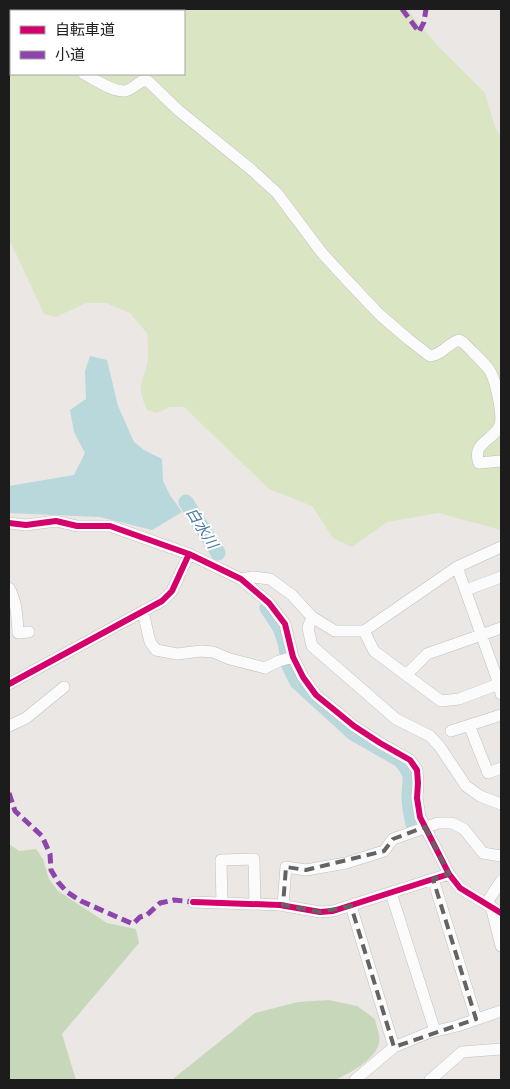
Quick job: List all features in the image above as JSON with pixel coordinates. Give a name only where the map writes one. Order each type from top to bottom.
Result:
[{"type":"street","points":[[86,75],[113,89],[124,91],[142,81],[148,81],[178,110],[253,171],[276,194],[344,278],[408,339],[430,356],[436,356],[454,341],[464,342],[490,370],[497,394],[500,415],[499,427],[478,449],[476,456],[479,463],[501,461]]},
{"type":"street","points":[[9,523],[26,525],[56,521],[77,526],[110,526],[189,554],[241,579],[269,603],[285,624],[293,657],[302,677],[316,695],[354,726],[410,760],[417,770],[417,798],[420,817],[449,874],[460,888],[501,913]]},
{"type":"street","points":[[241,579],[253,577],[270,579],[292,595],[312,617],[335,631],[364,632],[457,567],[501,547]]},
{"type":"street","points":[[9,684],[162,601],[172,591],[189,554]]},
{"type":"street","points":[[364,632],[374,651],[441,701],[459,699],[501,687],[457,567]]},
{"type":"street","points":[[466,590],[501,577]]},
{"type":"street","points":[[9,588],[14,596],[18,633],[29,632]]},
{"type":"street","points":[[143,612],[150,642],[156,650],[177,654],[201,651],[213,652],[230,660],[265,668],[293,657]]},
{"type":"street","points":[[312,617],[308,628],[312,646],[396,719],[430,736],[440,747],[466,786],[480,796],[501,804]]},
{"type":"street","points":[[406,675],[427,654],[501,628]]},
{"type":"street","points":[[9,726],[26,718],[64,687]]},
{"type":"street","points":[[450,731],[501,715]]},
{"type":"street","points":[[469,725],[488,773],[501,768]]},
{"type":"street","points":[[283,906],[286,867],[306,870],[346,863],[384,851],[393,839],[438,823],[452,823],[464,829],[483,853],[501,856]]},
{"type":"street","points":[[222,903],[221,860],[254,859],[255,904]]},
{"type":"street","points":[[193,902],[283,906],[320,912],[333,912],[449,874]]},
{"type":"street","points":[[433,879],[476,1018]]},
{"type":"street","points":[[501,881],[489,905],[501,946]]},
{"type":"street","points":[[391,893],[435,1031]]},
{"type":"street","points":[[351,906],[394,1047]]},
{"type":"street","points":[[355,1080],[369,1077],[394,1047],[435,1031],[457,1026],[501,1011]]},
{"type":"street","points":[[430,1080],[462,1052],[501,1049]]},
{"type":"highlighted area","points":[[425,827],[449,874],[433,879],[476,1019],[394,1047],[351,906],[320,912],[283,905],[286,867],[306,870],[384,851],[393,839]]},
{"type":"green space","points":[[9,9],[408,9],[438,46],[485,93],[495,127],[501,138],[501,530],[439,513],[387,522],[352,547],[333,538],[312,506],[269,489],[184,407],[170,407],[157,413],[147,410],[141,387],[148,360],[147,333],[130,313],[106,303],[86,303],[56,317],[44,314],[9,241]]},
{"type":"green space","points":[[9,844],[19,851],[36,849],[43,859],[49,879],[58,891],[107,923],[136,929],[139,943],[62,1034],[76,1080],[9,1080]]},
{"type":"green space","points":[[329,1000],[357,1006],[375,1019],[379,1034],[379,1043],[373,1055],[361,1066],[347,1074],[334,1080],[169,1080],[173,1079],[255,1013],[298,1002]]},
{"type":"water","points":[[90,356],[107,360],[118,406],[134,442],[144,450],[162,459],[163,481],[182,512],[152,530],[100,517],[9,513],[9,486],[74,475],[85,453],[74,432],[70,410],[86,399],[85,371]]},
{"type":"waterway","name":"白水川","points":[[186,502],[218,553]]},
{"type":"waterway","name":"白水川","points":[[267,608],[280,628],[285,642],[289,666],[297,682],[353,733],[400,760],[408,770],[410,778],[410,810],[413,824],[417,823]]},
{"type":"marked path","points":[[402,9],[419,32],[424,22],[426,9]]},
{"type":"marked path","points":[[9,793],[15,811],[42,836],[50,854],[51,870],[58,882],[67,892],[81,901],[133,924],[160,903],[174,900],[193,902]]},
{"type":"cycle path","points":[[9,523],[26,525],[56,521],[77,526],[110,526],[189,554],[241,579],[269,603],[285,624],[293,657],[303,677],[316,695],[354,726],[410,760],[417,770],[417,798],[420,817],[449,874],[460,888],[501,913]]},
{"type":"cycle path","points":[[9,684],[162,601],[172,591],[189,554]]},
{"type":"cycle path","points":[[193,902],[280,905],[320,912],[333,911],[449,874]]}]
